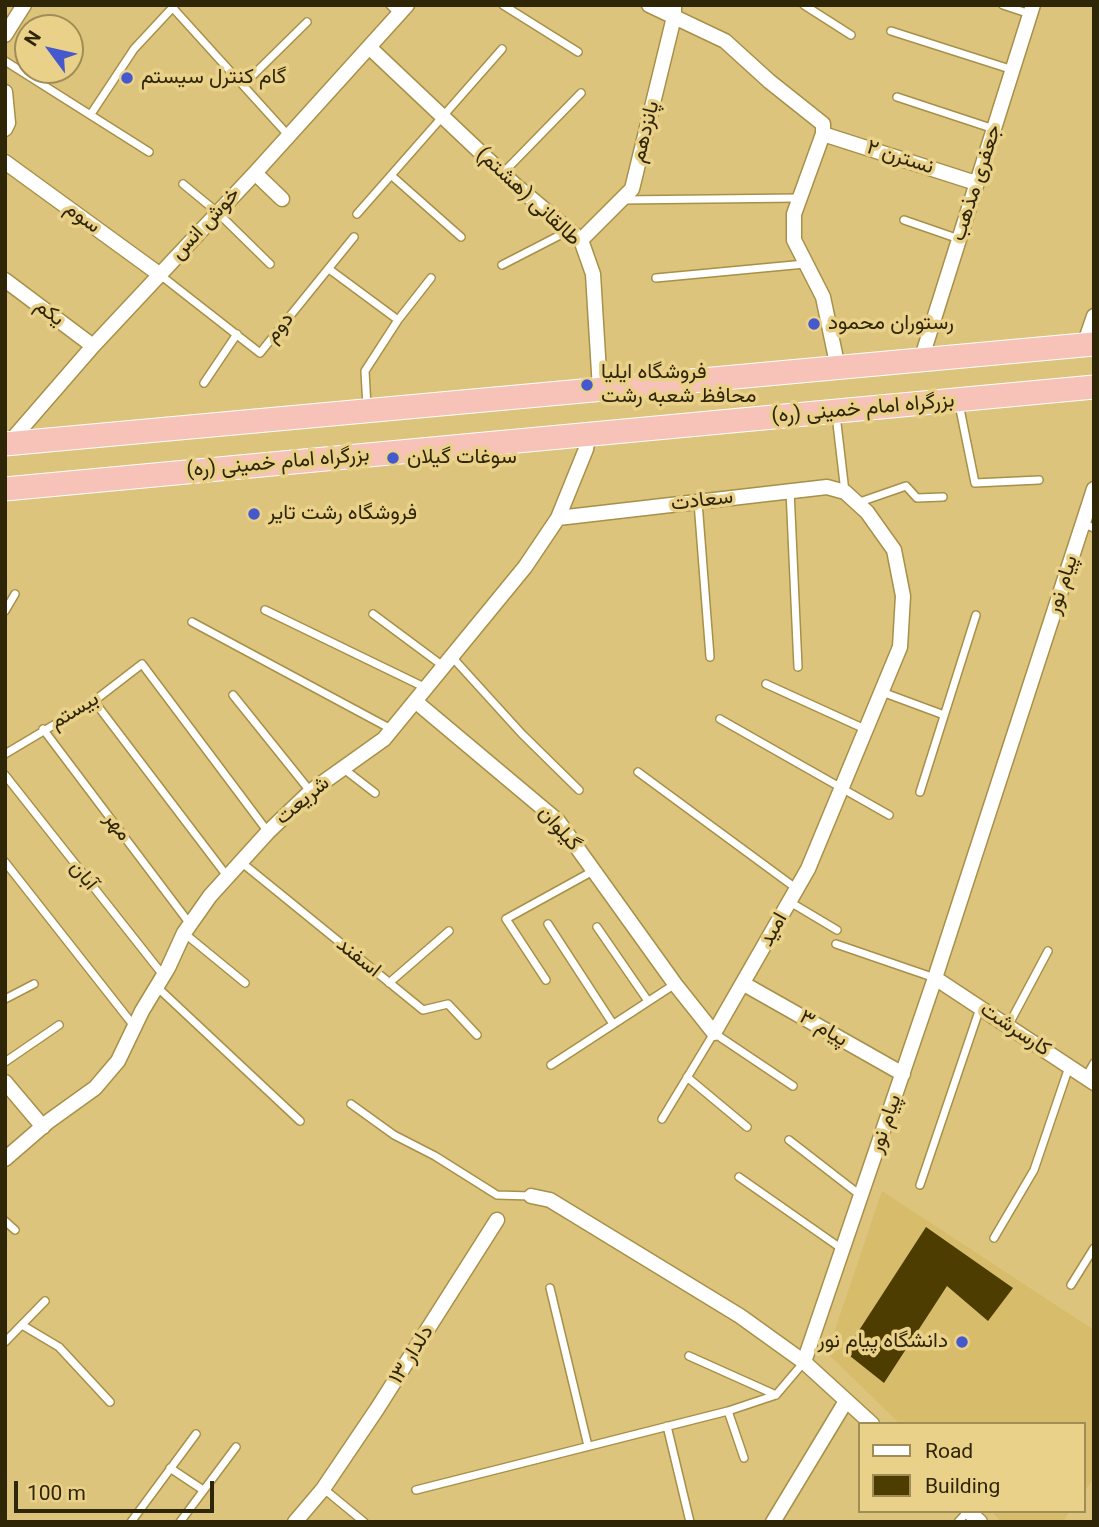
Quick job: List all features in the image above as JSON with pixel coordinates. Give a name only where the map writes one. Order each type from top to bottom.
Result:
[{"type":"highway","name":"بزرگراه امام خمینی (ره)","points":[[6,444],[1089,344]]},
{"type":"highway","name":"بزرگراه امام خمینی (ره)","points":[[5,489],[1094,387]]},
{"type":"street","points":[[5,35],[24,5]]},
{"type":"street","points":[[649,5],[674,11],[725,41],[769,82],[823,124],[823,134],[798,198],[794,214],[794,240],[823,297],[838,368]]},
{"type":"street","name":"خوش انس","points":[[6,444],[159,274],[289,136],[369,47],[399,8]]},
{"type":"street","name":"جعفری مذهب","points":[[921,360],[1032,10]]},
{"type":"street","name":"پانزدهم","points":[[575,235],[632,189],[674,11]]},
{"type":"street","name":"طالقانی (هشتم)","points":[[369,47],[503,173],[575,235],[593,274],[600,390]]},
{"type":"street","points":[[5,92],[8,122],[5,129]]},
{"type":"street","name":"نسترن ۲","points":[[823,134],[976,183]]},
{"type":"street","name":"سوم","points":[[5,162],[159,274]]},
{"type":"street","points":[[255,173],[282,199]]},
{"type":"street","name":"یکم","points":[[5,280],[93,346]]},
{"type":"street","points":[[1089,344],[1094,316]]},
{"type":"street","name":"شریعت","points":[[5,1159],[95,1088],[118,1061],[187,929],[210,896],[268,832],[311,791],[384,739],[526,567],[558,518],[586,449],[589,434]]},
{"type":"street","name":"سعادت","points":[[558,518],[790,490],[827,487],[845,492]]},
{"type":"street","name":"پیام نور","points":[[804,1362],[1089,526],[1094,489]]},
{"type":"street","name":"امید","points":[[714,1033],[808,869],[900,647],[902,596],[894,550],[867,512],[845,492]]},
{"type":"street","name":"گیلوان","points":[[415,701],[558,821],[675,984],[714,1033]]},
{"type":"street","name":"کارسرشت","points":[[935,978],[1090,1080]]},
{"type":"street","name":"پیام ۳","points":[[744,984],[903,1074]]},
{"type":"street","points":[[5,1082],[43,1127]]},
{"type":"street","points":[[531,1196],[550,1200],[740,1316],[804,1362],[870,1422]]},
{"type":"street","name":"دلدار ۱۳","points":[[295,1522],[323,1489],[377,1409],[498,1220]]},
{"type":"street","points":[[774,1522],[846,1401]]},
{"type":"lane","points":[[503,5],[578,52]]},
{"type":"lane","points":[[804,5],[851,35]]},
{"type":"lane","points":[[1003,5],[1032,10]]},
{"type":"lane","points":[[91,114],[134,49],[173,6],[289,136]]},
{"type":"lane","points":[[243,85],[307,22]]},
{"type":"lane","points":[[891,31],[1013,71]]},
{"type":"lane","points":[[357,214],[502,49]]},
{"type":"lane","points":[[5,61],[149,152]]},
{"type":"lane","points":[[503,173],[581,93]]},
{"type":"lane","points":[[897,97],[994,129]]},
{"type":"lane","points":[[392,176],[461,237]]},
{"type":"lane","points":[[183,184],[217,212],[270,264]]},
{"type":"lane","points":[[621,200],[798,198]]},
{"type":"lane","points":[[904,220],[959,239]]},
{"type":"lane","points":[[502,265],[575,235]]},
{"type":"lane","name":"دوم","points":[[159,274],[260,353],[354,237]]},
{"type":"lane","points":[[656,278],[806,264]]},
{"type":"lane","points":[[329,270],[398,320]]},
{"type":"lane","points":[[368,411],[365,371],[398,320],[431,278]]},
{"type":"lane","points":[[204,383],[237,334]]},
{"type":"lane","points":[[959,400],[975,483],[1039,480]]},
{"type":"lane","points":[[836,411],[845,492]]},
{"type":"lane","points":[[857,503],[906,486],[917,498],[943,497]]},
{"type":"lane","points":[[790,490],[798,667]]},
{"type":"lane","points":[[698,501],[710,657]]},
{"type":"lane","points":[[5,611],[15,594]]},
{"type":"lane","points":[[265,610],[426,688]]},
{"type":"lane","points":[[373,614],[447,661],[579,790]]},
{"type":"lane","points":[[920,792],[976,615]]},
{"type":"lane","points":[[192,622],[391,729]]},
{"type":"lane","name":"بیستم","points":[[5,754],[94,701],[142,664],[268,832]]},
{"type":"lane","points":[[766,684],[867,730]]},
{"type":"lane","points":[[883,692],[944,715]]},
{"type":"lane","points":[[233,695],[311,791]]},
{"type":"lane","points":[[94,701],[227,877]]},
{"type":"lane","points":[[720,719],[889,815]]},
{"type":"lane","name":"مهر","points":[[43,729],[187,929],[245,983]]},
{"type":"lane","points":[[344,769],[375,793]]},
{"type":"lane","points":[[638,772],[837,930]]},
{"type":"lane","name":"آبان","points":[[5,775],[160,981],[300,1121]]},
{"type":"lane","points":[[5,862],[135,1027]]},
{"type":"lane","name":"اسفند","points":[[241,862],[423,1010],[448,1004],[477,1035]]},
{"type":"lane","points":[[546,980],[506,919],[593,871]]},
{"type":"lane","points":[[548,924],[613,1024]]},
{"type":"lane","points":[[597,927],[648,1001]]},
{"type":"lane","points":[[389,983],[449,931]]},
{"type":"lane","points":[[836,944],[935,978]]},
{"type":"lane","points":[[1008,1026],[1048,951]]},
{"type":"lane","points":[[5,999],[34,984]]},
{"type":"lane","points":[[551,1065],[675,984]]},
{"type":"lane","points":[[920,1185],[980,1007]]},
{"type":"lane","points":[[5,1062],[59,1025]]},
{"type":"lane","points":[[714,1033],[793,1086]]},
{"type":"lane","name":"امید","points":[[662,1119],[714,1033]]},
{"type":"lane","points":[[1090,1080],[1094,1063]]},
{"type":"lane","points":[[995,1238],[1034,1170],[1070,1067]]},
{"type":"lane","points":[[687,1077],[747,1127]]},
{"type":"lane","points":[[351,1104],[394,1135],[435,1156],[497,1195],[531,1196]]},
{"type":"lane","points":[[789,1140],[860,1195]]},
{"type":"lane","points":[[739,1177],[842,1249]]},
{"type":"lane","points":[[5,1221],[15,1230]]},
{"type":"lane","points":[[1071,1284],[1094,1248]]},
{"type":"lane","points":[[550,1288],[588,1446]]},
{"type":"lane","points":[[5,1342],[45,1301]]},
{"type":"lane","points":[[22,1325],[59,1347],[110,1402]]},
{"type":"lane","points":[[689,1356],[776,1395]]},
{"type":"lane","name":"پیام نور","points":[[776,1395],[804,1362]]},
{"type":"lane","points":[[416,1490],[728,1411],[776,1395]]},
{"type":"lane","points":[[728,1411],[744,1458]]},
{"type":"lane","points":[[667,1426],[690,1522]]},
{"type":"lane","points":[[131,1522],[196,1434]]},
{"type":"lane","points":[[180,1522],[236,1447]]},
{"type":"lane","points":[[170,1468],[203,1490]]},
{"type":"lane","points":[[323,1489],[364,1522]]},
{"type":"shaded area","name":"دانشگاه پیام نور","points":[[882,1191],[1094,1330],[1094,1478],[1085,1490],[1085,1422],[898,1422],[827,1353]]},
{"type":"shaded area","points":[[993,1513],[1069,1513],[1063,1522],[1001,1522]]},
{"type":"building","points":[[926,1227],[1013,1288],[988,1321],[947,1286],[884,1383],[845,1352]]},
{"type":"place","name":"گام کنترل سیستم","points":[[127,78]]},
{"type":"place","name":"رستوران محمود","points":[[814,324]]},
{"type":"place","name":"فروشگاه ایلیا محافظ شعبه رشت","points":[[587,385]]},
{"type":"place","name":"سوغات گیلان","points":[[393,458]]},
{"type":"place","name":"فروشگاه رشت تاير","points":[[254,514]]},
{"type":"place","name":"دانشگاه پیام نور","points":[[962,1342]]}]
